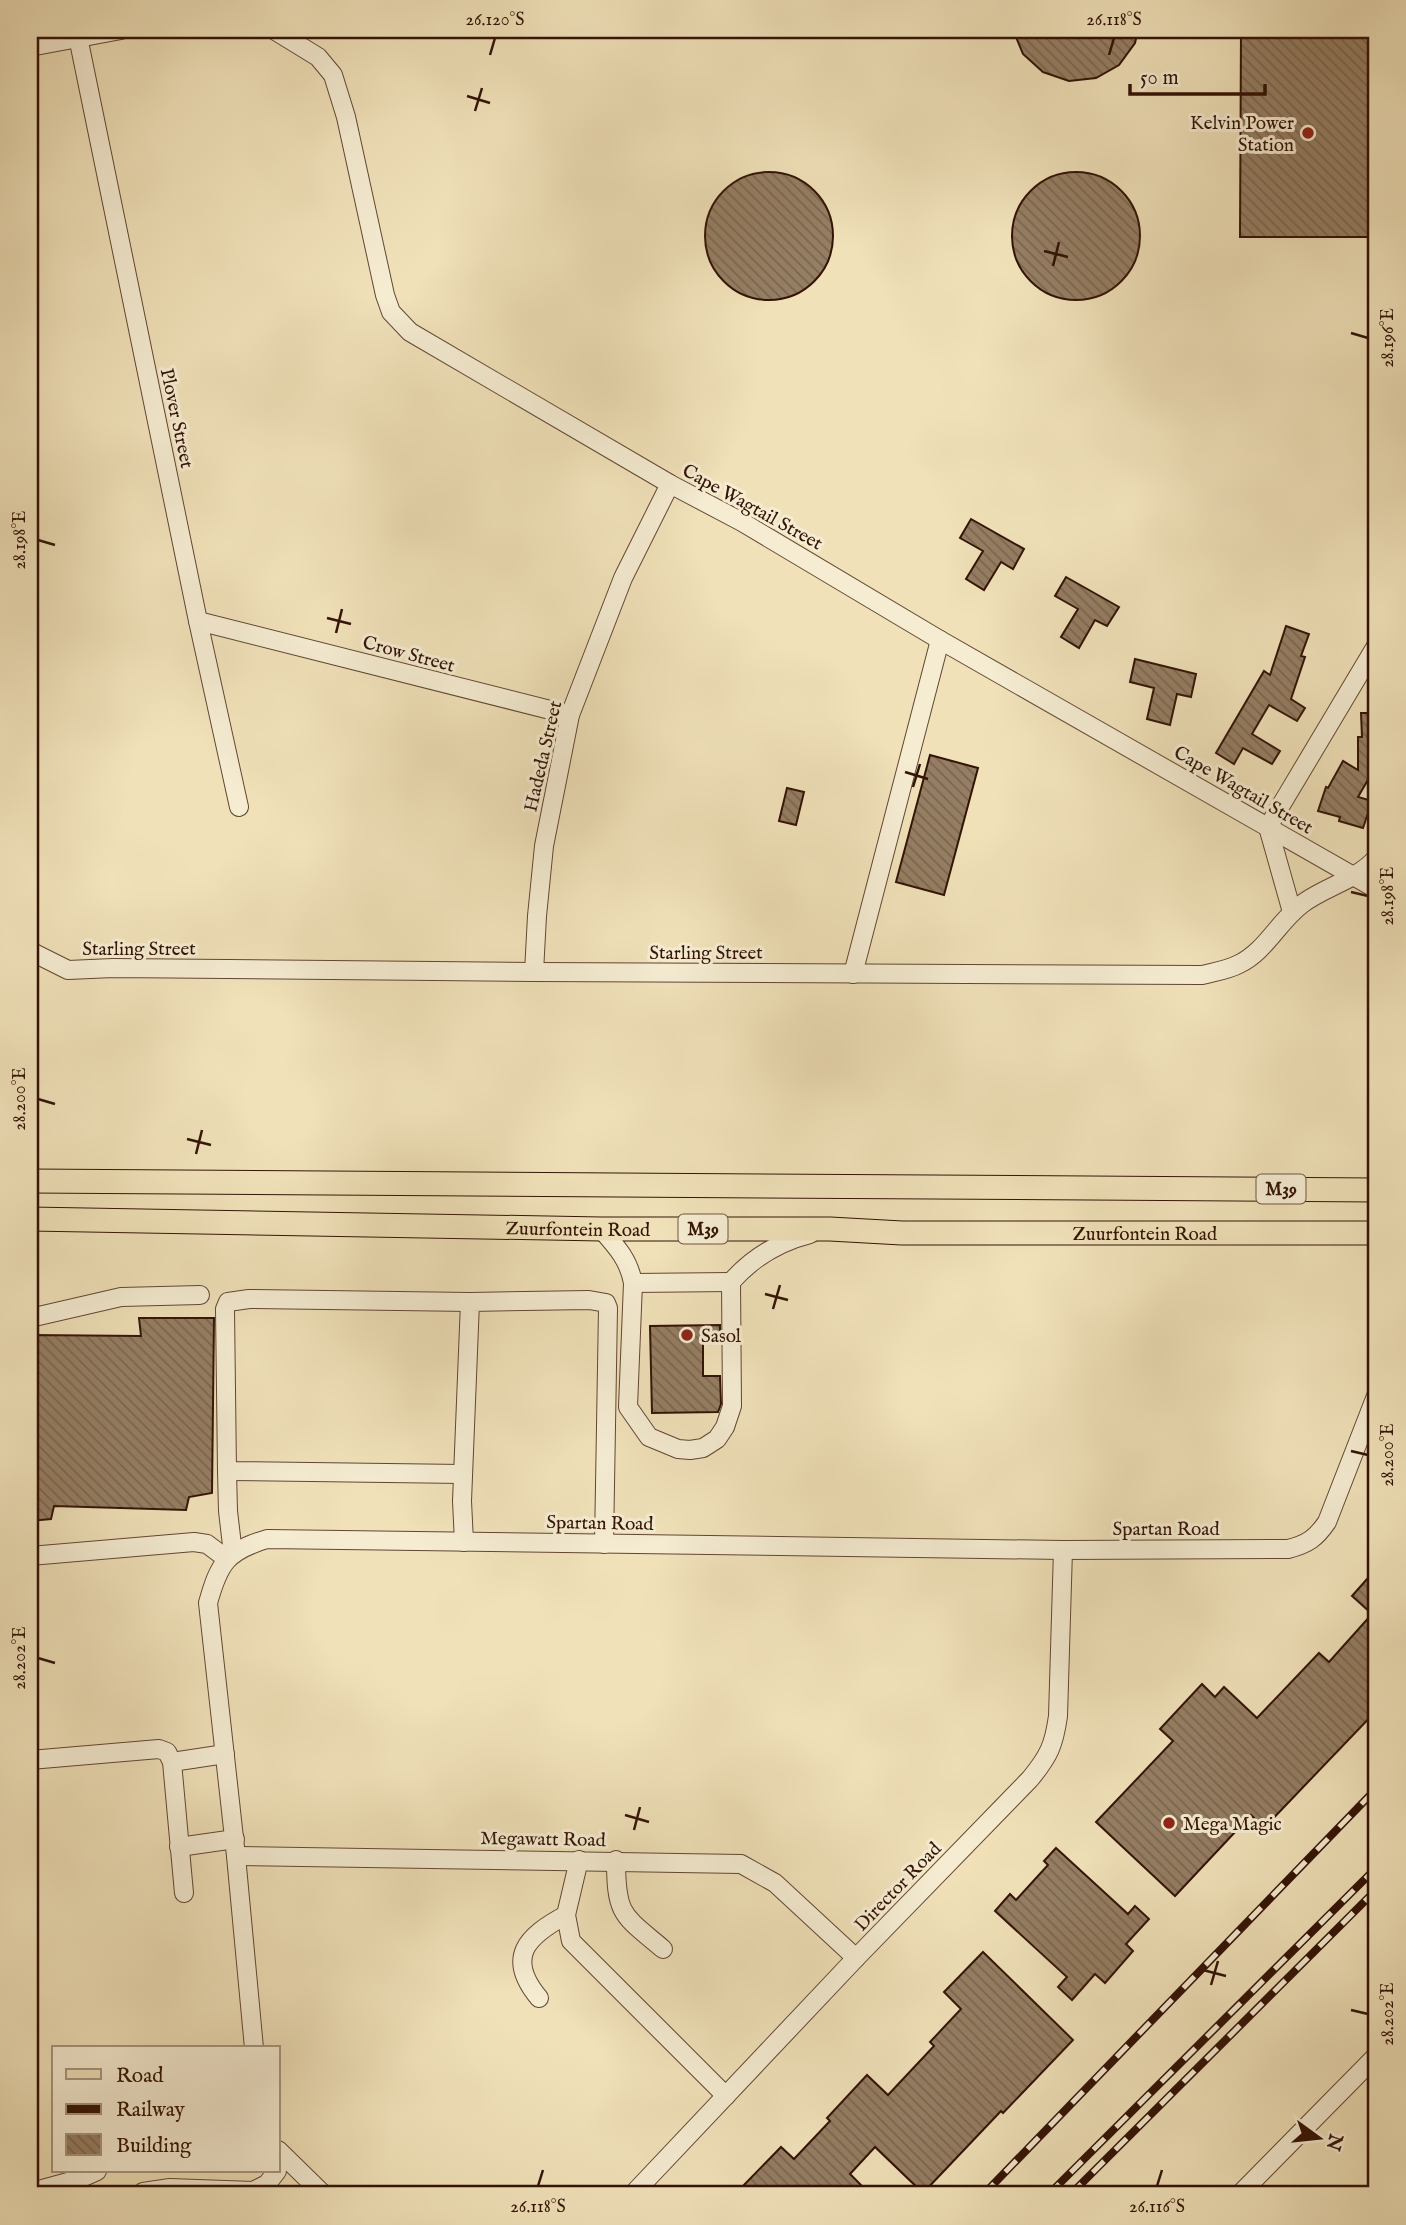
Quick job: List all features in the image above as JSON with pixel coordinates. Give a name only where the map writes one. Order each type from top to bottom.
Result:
[{"type":"main road","name":"M39","points":[[30,1181],[1376,1190]]},
{"type":"main road","name":"Zuurfontein Road","points":[[30,1219],[601,1229],[830,1229],[902,1233],[1376,1233]]},
{"type":"street","points":[[30,47],[121,30]]},
{"type":"street","name":"Cape Wagtail Street","points":[[274,30],[318,57],[333,75],[346,117],[385,295],[391,312],[410,332],[501,387],[742,522],[940,640],[1376,889]]},
{"type":"street","name":"Plover Street","points":[[78,37],[239,807]]},
{"type":"street","name":"Hadeda Street","points":[[534,972],[544,846],[570,715],[623,578],[670,484]]},
{"type":"street","name":"Crow Street","points":[[198,621],[570,715]]},
{"type":"street","points":[[853,974],[940,640]]},
{"type":"street","points":[[1292,912],[1268,827],[1376,646]]},
{"type":"street","name":"Starling Street","points":[[30,951],[68,970],[126,968],[1202,975],[1239,964],[1254,954],[1292,912],[1321,891],[1364,870],[1376,858]]},
{"type":"street","points":[[601,1229],[619,1249],[630,1267],[633,1283],[628,1407],[649,1437],[678,1449],[704,1448],[717,1439],[725,1427],[732,1406],[732,1282]]},
{"type":"street","points":[[633,1283],[732,1282],[759,1255],[778,1244],[830,1229]]},
{"type":"street","points":[[30,1318],[121,1297],[200,1296]]},
{"type":"street","points":[[254,2046],[208,1603],[215,1578],[230,1556],[225,1309],[228,1302],[249,1299],[470,1302],[600,1300],[606,1303],[604,1544]]},
{"type":"street","points":[[464,1542],[463,1474],[470,1302]]},
{"type":"street","name":"Spartan Road","points":[[230,1556],[244,1546],[267,1539],[1063,1549],[1288,1549],[1316,1538],[1327,1522],[1376,1396]]},
{"type":"street","points":[[227,1471],[463,1474]]},
{"type":"street","points":[[30,1556],[194,1542],[207,1544],[230,1556]]},
{"type":"street","name":"Director Road","points":[[632,2195],[856,1958],[1031,1779],[1046,1759],[1054,1741],[1058,1716],[1063,1549]]},
{"type":"street","points":[[30,1760],[159,1749],[167,1752],[172,1762],[184,1893]]},
{"type":"street","points":[[172,1762],[225,1754]]},
{"type":"street","name":"Megawatt Road","points":[[179,1847],[741,1864],[758,1871],[775,1883],[856,1958]]},
{"type":"street","points":[[579,1860],[566,1915],[571,1941],[726,2096]]},
{"type":"street","points":[[617,1860],[616,1887],[619,1904],[626,1917],[663,1949]]},
{"type":"street","points":[[539,1998],[526,1982],[524,1950],[528,1941],[543,1928],[566,1915]]},
{"type":"street","points":[[1239,2195],[1372,2068]]},
{"type":"street","points":[[280,2162],[324,2195]]},
{"type":"street","points":[[39,2190],[95,2172]]},
{"type":"street","points":[[143,2192],[170,2188],[253,2191],[267,2184],[274,2172]]},
{"type":"building","points":[[1013,30],[1138,30],[1135,43],[1119,65],[1096,78],[1069,81],[1043,72],[1023,54]]},
{"type":"building","name":"Kelvin Power Station","points":[[1241,30],[1376,30],[1376,237],[1240,237]]},
{"type":"building","points":[[769,172],[793,177],[814,191],[828,212],[833,236],[828,260],[814,281],[793,295],[769,300],[745,295],[724,281],[710,260],[705,236],[710,212],[724,191],[745,177]]},
{"type":"building","points":[[1076,172],[1100,177],[1121,191],[1135,212],[1140,236],[1135,260],[1121,281],[1100,295],[1076,300],[1052,295],[1031,281],[1017,260],[1012,236],[1017,212],[1031,191],[1052,177]]},
{"type":"building","points":[[971,519],[1024,549],[1013,569],[1001,562],[984,590],[966,579],[983,551],[960,538]]},
{"type":"building","points":[[1066,577],[1119,607],[1107,626],[1095,620],[1079,648],[1061,637],[1078,609],[1055,596]]},
{"type":"building","points":[[1286,626],[1309,634],[1301,656],[1305,657],[1291,699],[1305,708],[1297,721],[1269,705],[1252,734],[1280,751],[1272,764],[1243,748],[1234,764],[1216,753],[1264,671],[1270,675]]},
{"type":"building","points":[[1135,659],[1196,674],[1191,697],[1177,694],[1170,725],[1147,719],[1154,688],[1130,682]]},
{"type":"building","points":[[1361,713],[1376,713],[1376,766],[1358,797],[1372,801],[1363,828],[1339,821],[1340,817],[1318,811],[1326,787],[1328,788],[1343,761],[1358,770],[1358,737],[1362,737]]},
{"type":"building","points":[[930,755],[978,768],[944,895],[896,882]]},
{"type":"building","points":[[787,788],[804,792],[796,825],[779,821]]},
{"type":"building","points":[[139,1318],[214,1318],[212,1493],[189,1497],[186,1510],[54,1506],[51,1519],[30,1521],[32,1335],[141,1336]]},
{"type":"building","points":[[720,1325],[720,1343],[703,1343],[703,1376],[720,1376],[721,1404],[718,1412],[652,1413],[650,1326]]},
{"type":"building","points":[[1376,1569],[1376,1711],[1264,1828],[1251,1815],[1175,1896],[1096,1822],[1173,1741],[1160,1729],[1202,1684],[1215,1697],[1224,1687],[1257,1718],[1319,1653],[1329,1662],[1372,1614],[1352,1596]]},
{"type":"building","points":[[1056,1848],[1128,1914],[1135,1906],[1149,1919],[1126,1944],[1133,1951],[1105,1983],[1095,1974],[1072,2000],[1058,1987],[1067,1977],[995,1911],[1010,1894],[1016,1900],[1048,1865],[1044,1861]]},
{"type":"building","points":[[983,1952],[1073,2040],[923,2193],[875,2147],[850,2174],[863,2187],[856,2195],[751,2195],[742,2187],[781,2147],[794,2159],[830,2121],[827,2118],[867,2075],[888,2095],[934,2046],[930,2042],[961,2009],[944,1992]]},
{"type":"railway","points":[[983,2195],[1376,1789]]},
{"type":"railway","points":[[1048,2195],[1376,1868]]},
{"type":"railway","points":[[1070,2195],[1376,1890]]},
{"type":"place","name":"Kelvin Power Station","points":[[1308,133]]},
{"type":"place","name":"Sasol","points":[[687,1335]]},
{"type":"place","name":"Mega Magic","points":[[1169,1823]]}]
